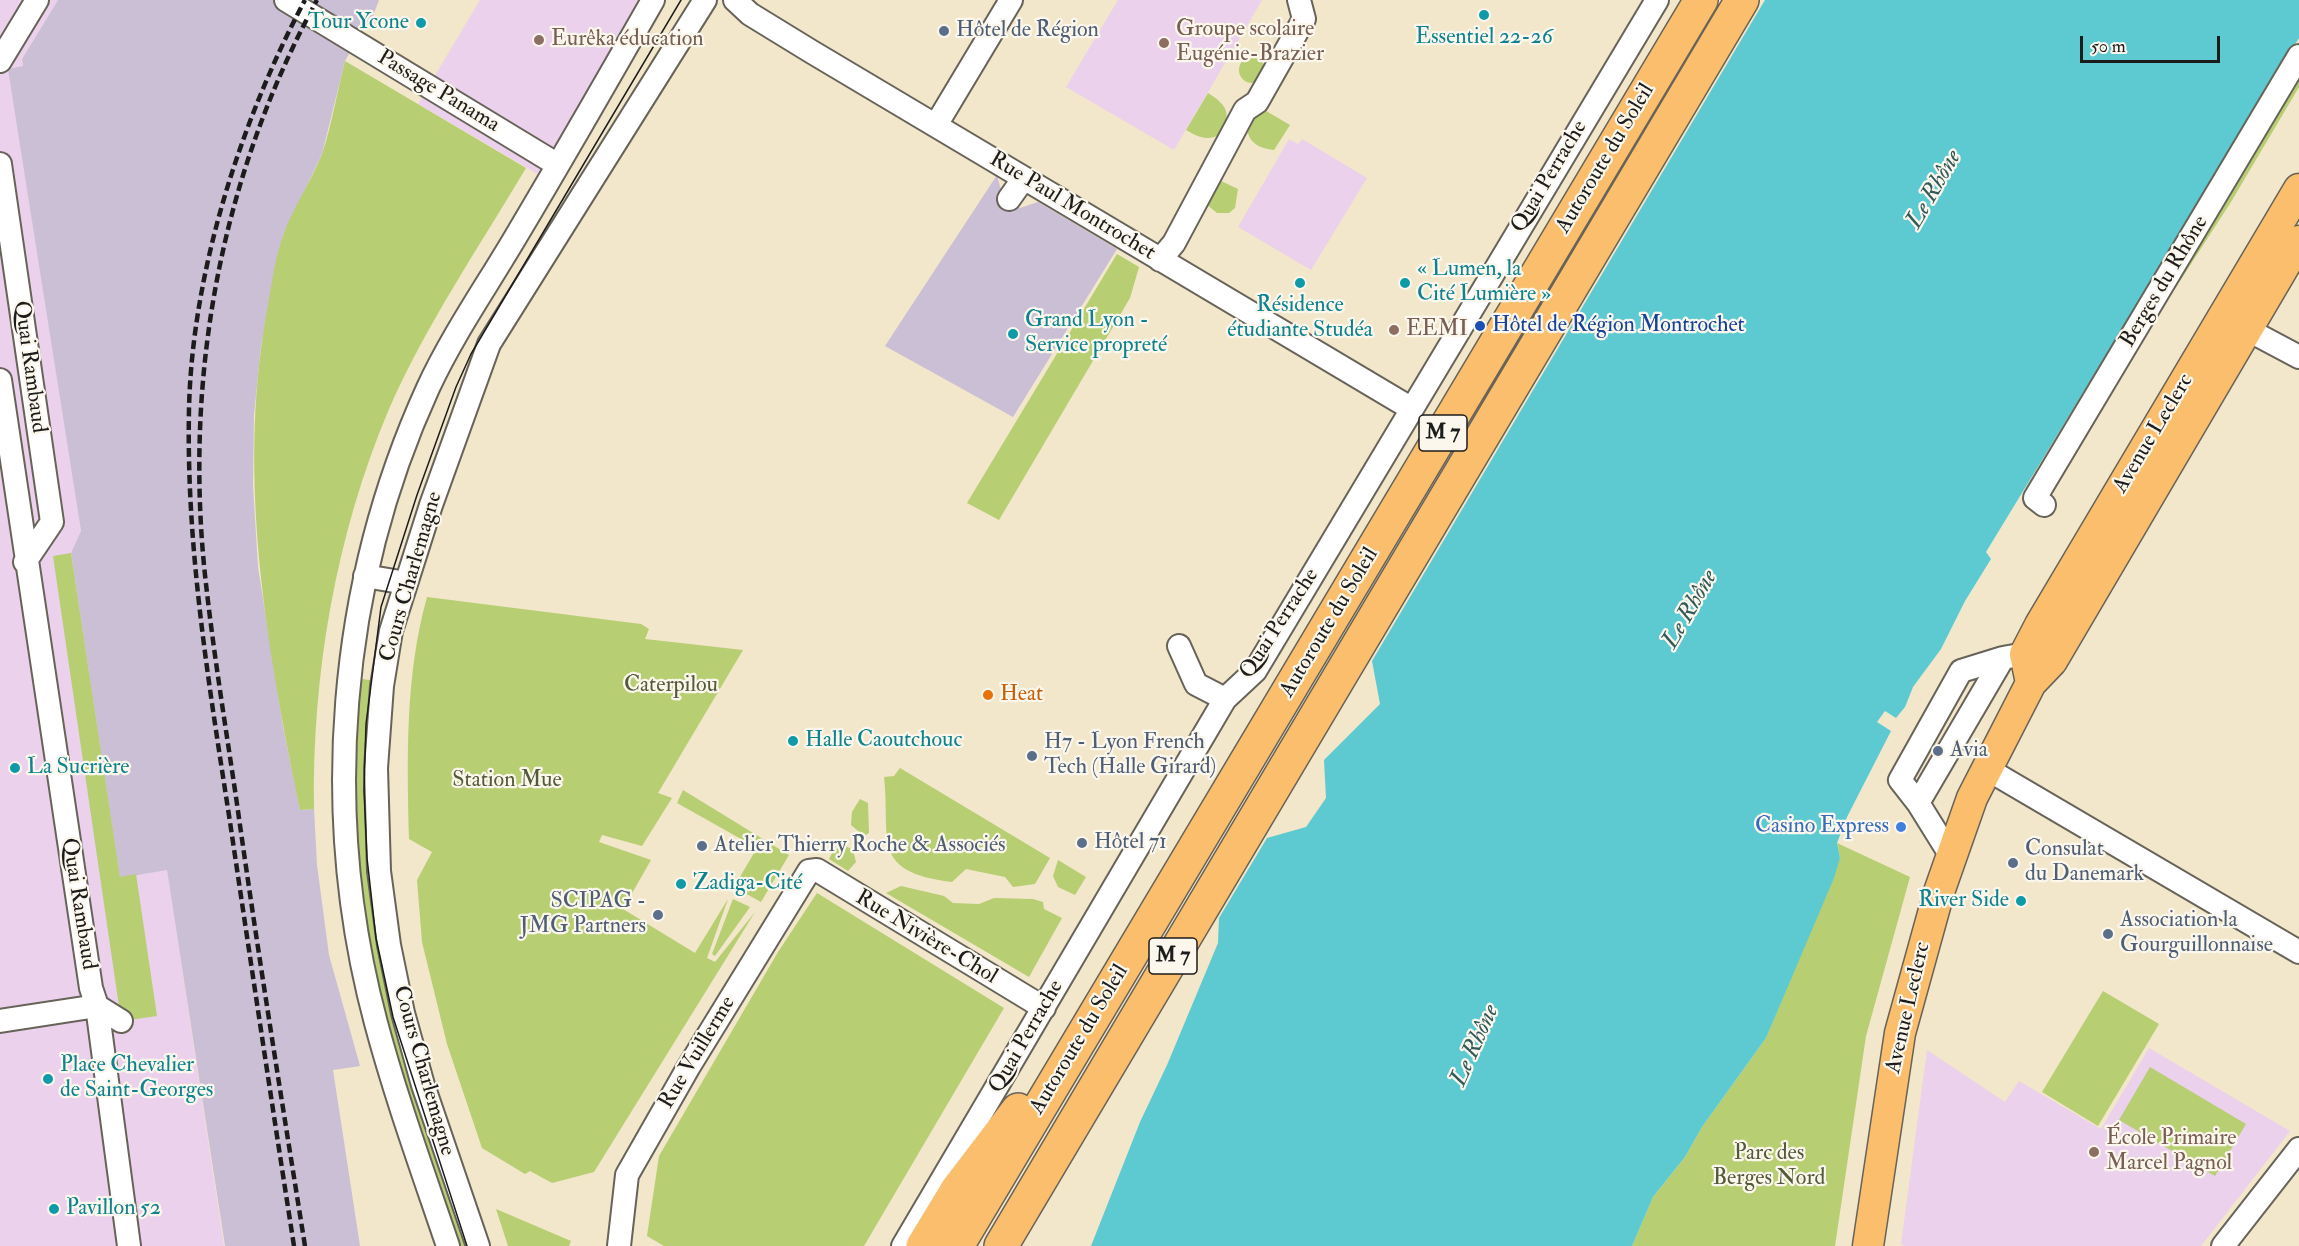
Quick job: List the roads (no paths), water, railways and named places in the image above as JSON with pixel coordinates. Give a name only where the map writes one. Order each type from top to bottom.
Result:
[{"type":"highway","name":"Autoroute du Soleil","points":[[957,1246],[1701,0]]},
{"type":"highway","name":"Autoroute du Soleil","points":[[1001,1246],[1742,0]]},
{"type":"highway","points":[[923,1246],[957,1190],[1107,994]]},
{"type":"highway","points":[[1024,1246],[1055,1154]]},
{"type":"main road","name":"Avenue Leclerc","points":[[1868,1246],[1900,1033],[1964,817],[2031,683],[2052,661],[2235,323],[2299,189]]},
{"type":"main road","name":"Avenue Leclerc","points":[[2235,323],[2299,241]]},
{"type":"main road","name":"Avenue Leclerc","points":[[2014,656],[2200,384]]},
{"type":"main road","points":[[2014,656],[2031,683]]},
{"type":"street","points":[[0,61],[37,0]]},
{"type":"street","name":"Passage Panama","points":[[286,0],[558,165]]},
{"type":"street","name":"Cours Charlemagne","points":[[448,1246],[375,1021],[348,871],[344,822],[346,718],[353,645],[365,576],[390,487],[428,389],[653,0]]},
{"type":"street","name":"Cours Charlemagne","points":[[478,1246],[426,1095],[402,1013],[389,945],[379,871],[376,768],[382,686],[391,631],[489,344],[705,0]]},
{"type":"street","name":"Rue Paul Montrochet","points":[[735,0],[750,14],[1412,409]]},
{"type":"street","points":[[936,125],[1011,0]]},
{"type":"street","points":[[1160,260],[1174,243],[1245,110],[1257,102],[1304,18],[1299,0]]},
{"type":"street","name":"Quai Perrache","points":[[903,1246],[1225,699],[1255,671],[1657,0]]},
{"type":"street","name":"Berges du Rhône","points":[[2044,505],[2035,498],[2299,56]]},
{"type":"street","name":"Quai Rambaud","points":[[0,164],[52,522],[25,562]]},
{"type":"street","points":[[1009,199],[1024,178]]},
{"type":"street","points":[[2235,323],[2299,357]]},
{"type":"street","name":"Quai Rambaud","points":[[0,380],[25,562],[88,967],[97,1006],[129,1246]]},
{"type":"street","points":[[365,576],[406,583]]},
{"type":"street","points":[[1179,646],[1196,684],[1225,699]]},
{"type":"street","points":[[1951,856],[1900,780],[1961,671],[2014,656]]},
{"type":"street","points":[[1986,770],[2299,952]]},
{"type":"street","name":"Rue Nivière-Chol","points":[[809,871],[817,870],[1044,1008]]},
{"type":"street","name":"Rue Vuillerme","points":[[620,1246],[627,1175],[688,1068],[809,871]]},
{"type":"street","points":[[0,1021],[97,1006],[122,1021]]},
{"type":"street","points":[[2223,1246],[2299,1149]]},
{"type":"water","name":"Le Rhône","points":[[1765,0],[2299,0],[2299,38],[1986,552],[1991,559],[1965,601],[1941,649],[1913,687],[1905,707],[1896,718],[1885,711],[1877,722],[1891,731],[1847,817],[1837,843],[1840,858],[1834,878],[1766,1038],[1702,1127],[1685,1157],[1653,1197],[1632,1246],[1091,1246],[1140,1122],[1167,1065],[1218,943],[1219,918],[1267,838],[1306,827],[1326,798],[1324,760],[1380,704],[1372,661]]},
{"type":"tram line","points":[[467,1246],[393,1017],[376,938],[367,858],[364,790],[366,724],[381,607],[417,495],[456,387],[471,354],[681,0]]},
{"type":"railway","points":[[294,1246],[214,719],[201,616],[191,513],[189,409],[192,357],[199,304],[224,198],[260,95],[305,0]]},
{"type":"railway","points":[[305,1246],[212,630],[205,575],[200,500],[200,426],[206,352],[217,279],[234,207],[256,136],[284,67],[317,0]]},
{"type":"place","name":"Essentiel 22-26","points":[[1484,15]]},
{"type":"place","name":"Tour Ycone","points":[[421,23]]},
{"type":"place","name":"Hôtel de Région","points":[[944,31]]},
{"type":"place","name":"Eurêka éducation","points":[[539,40]]},
{"type":"place","name":"Groupe scolaire Eugénie-Brazier","points":[[1164,43]]},
{"type":"place","name":"Résidence étudiante Studéa","points":[[1300,283]]},
{"type":"place","name":"« Lumen, la Cité Lumière »","points":[[1405,283]]},
{"type":"place","name":"Hôtel de Région Montrochet","points":[[1480,326]]},
{"type":"place","name":"EEMI","points":[[1394,330]]},
{"type":"place","name":"Grand Lyon - Service propreté","points":[[1013,334]]},
{"type":"place","name":"Heat","points":[[988,695]]},
{"type":"place","name":"Halle Caoutchouc","points":[[793,741]]},
{"type":"place","name":"Avia","points":[[1938,751]]},
{"type":"place","name":"H7 - Lyon French Tech (Halle Girard)","points":[[1032,756]]},
{"type":"place","name":"La Sucrière","points":[[15,768]]},
{"type":"place","name":"Casino Express","points":[[1901,827]]},
{"type":"place","name":"Hôtel 71","points":[[1082,843]]},
{"type":"place","name":"Atelier Thierry Roche & Associés","points":[[702,846]]},
{"type":"place","name":"Consulat du Danemark","points":[[2013,863]]},
{"type":"place","name":"Zadiga-Cité","points":[[681,884]]},
{"type":"place","name":"River Side","points":[[2021,901]]},
{"type":"place","name":"SCIPAG - JMG Partners","points":[[658,915]]},
{"type":"place","name":"Association la Gourguillonnaise","points":[[2108,934]]},
{"type":"place","name":"Place Chevalier de Saint-Georges","points":[[48,1079]]},
{"type":"place","name":"École Primaire Marcel Pagnol","points":[[2094,1152]]},
{"type":"place","name":"Pavillon 52","points":[[54,1209]]},
{"type":"park label","name":"Caterpilou","points":[[671,686]]},
{"type":"park label","name":"Station Mue","points":[[507,781]]},
{"type":"park label","name":"Parc des Berges Nord","points":[[1769,1166]]}]
